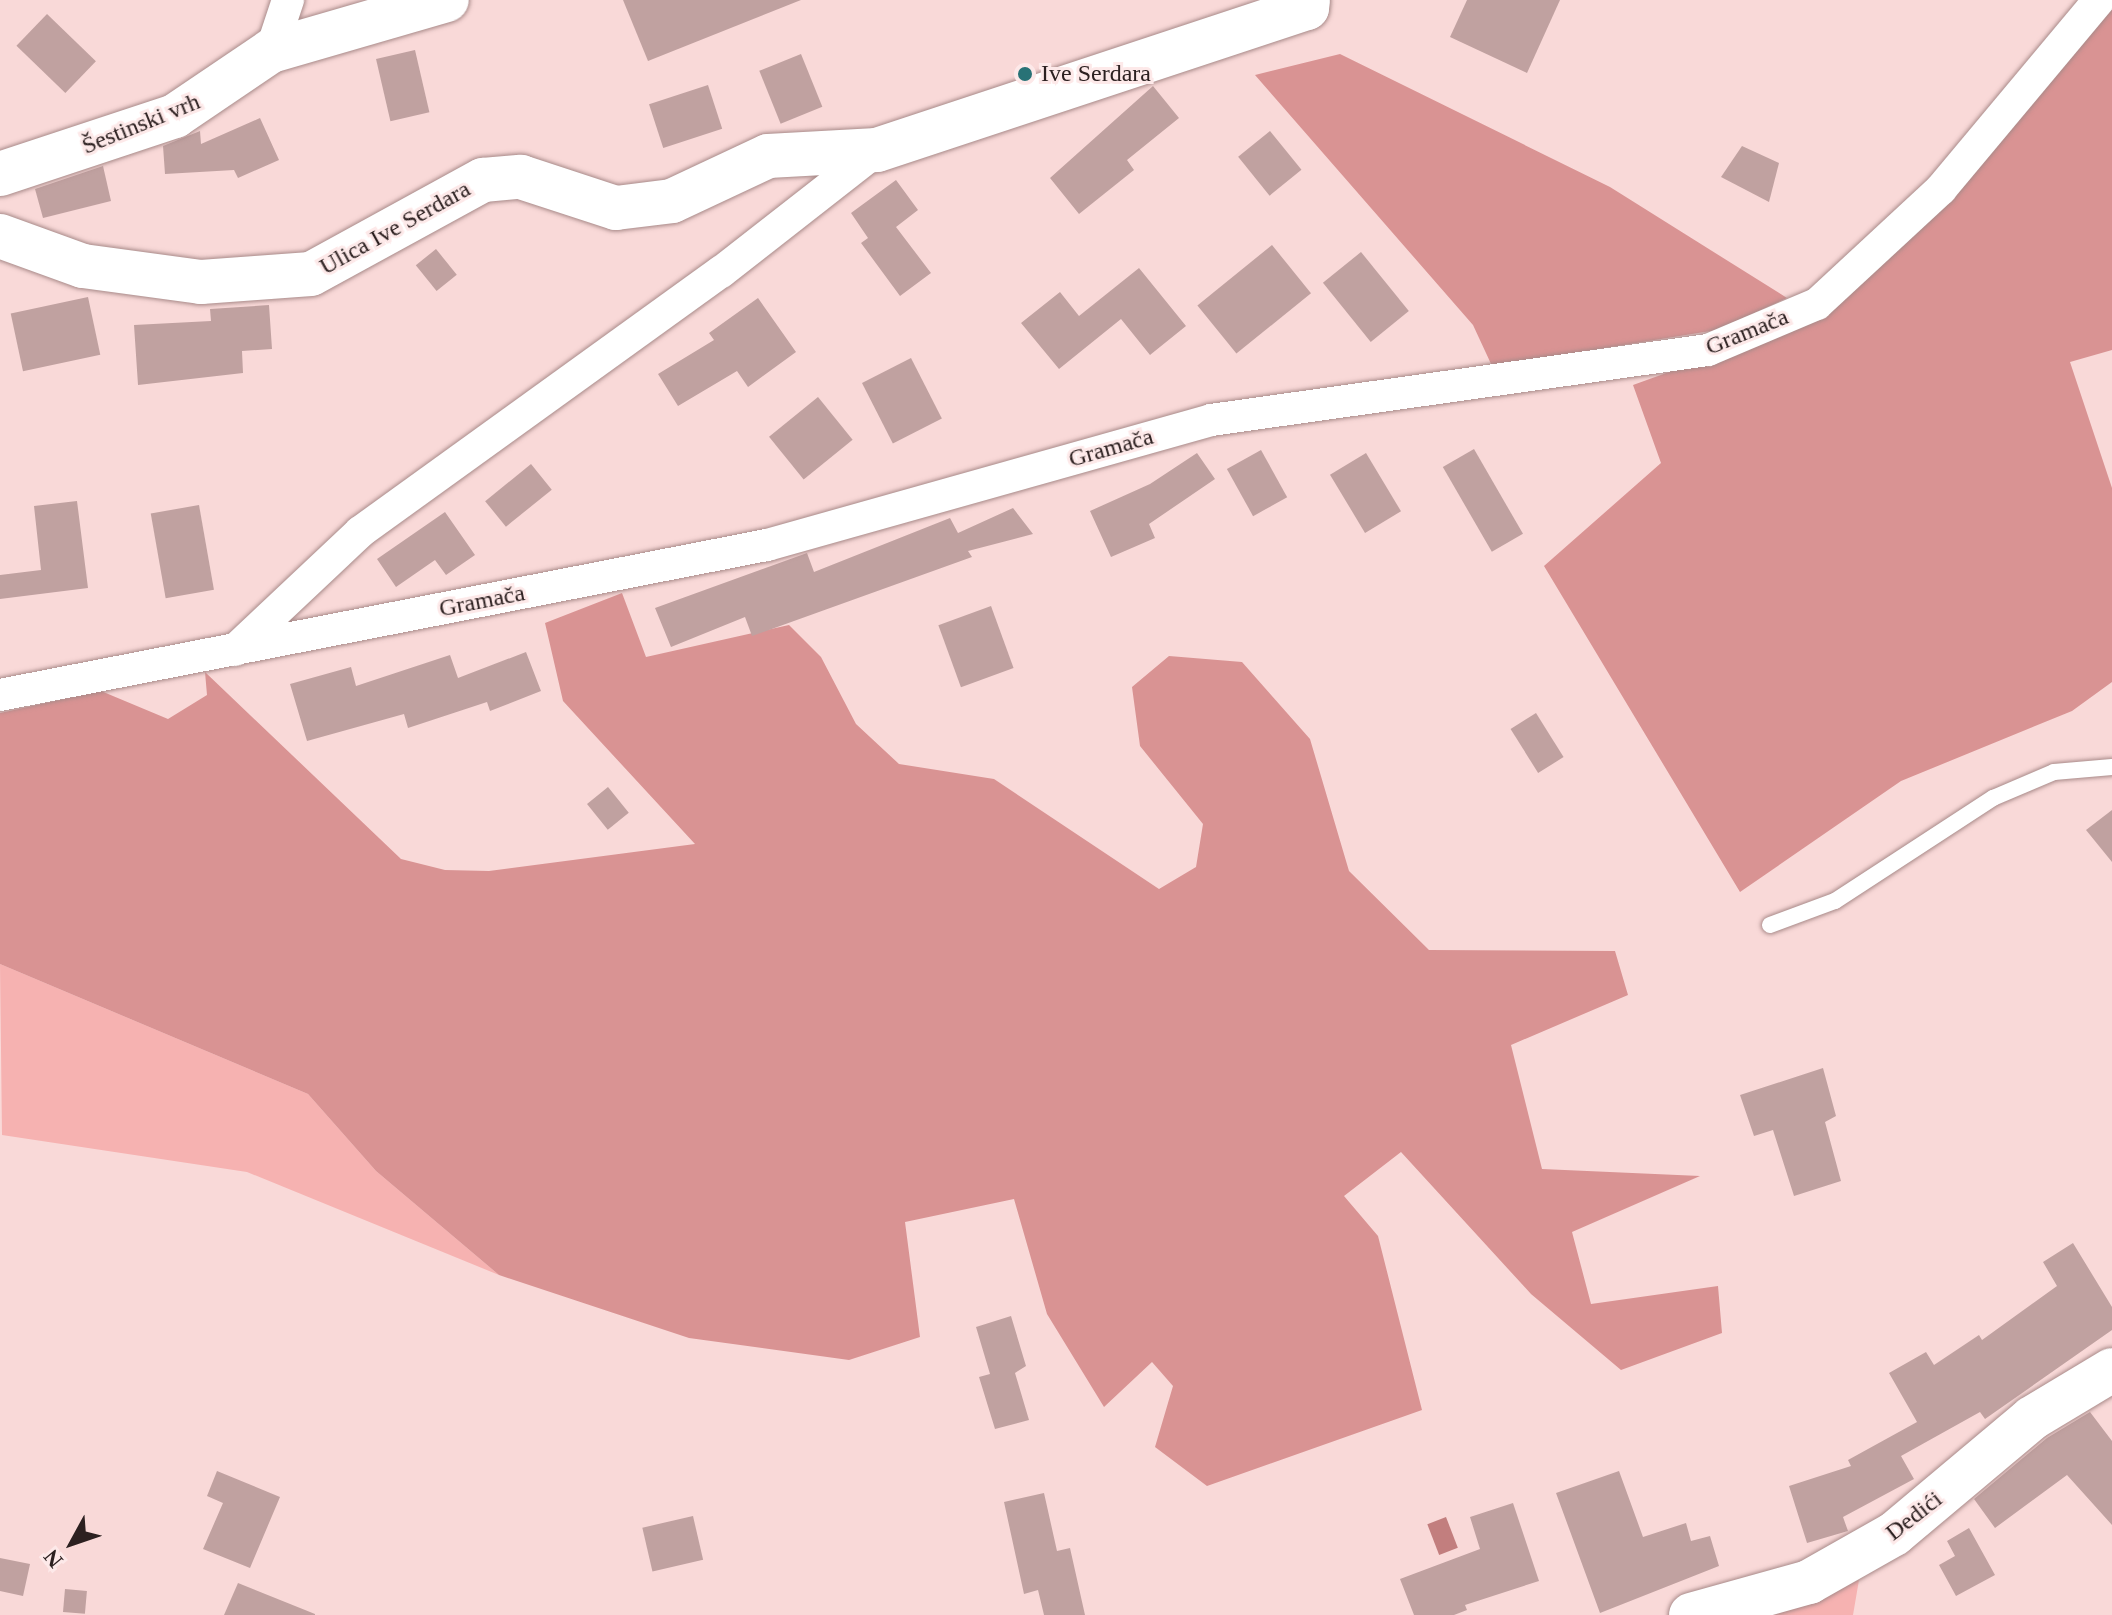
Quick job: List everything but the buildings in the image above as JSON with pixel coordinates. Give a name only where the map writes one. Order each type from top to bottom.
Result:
[{"type":"street","points":[[271,51],[288,0]]},
{"type":"street","name":"Šestinski vrh","points":[[0,174],[175,116],[271,51],[447,0]]},
{"type":"street","name":"Gramača","points":[[0,695],[233,652],[767,545],[1211,420],[1708,350],[1817,304],[1941,189],[2099,0]]},
{"type":"street","name":"Ulica Ive Serdara","points":[[0,236],[22,249],[118,271],[201,282],[289,278],[338,265],[483,180],[521,177],[616,208],[672,201],[768,156],[877,150],[1315,3]]},
{"type":"street","name":"Ulica Ive Serdara","points":[[233,652],[360,532],[721,272],[877,150]]},
{"type":"street","name":"Dedići","points":[[1691,1615],[1809,1582],[1894,1534],[2032,1418],[2112,1370]]},
{"type":"lane","points":[[1770,925],[1835,901],[1993,798],[2054,772],[2112,767]]},
{"type":"shaded area","points":[[2112,9],[2112,350],[2070,362],[2112,488],[2112,682],[2072,711],[1901,781],[1740,892],[1544,566],[1661,463],[1633,385],[1819,318],[1964,186]]},
{"type":"shaded area","points":[[1340,54],[1610,187],[1787,298],[1717,330],[1492,366],[1473,325],[1255,75]]},
{"type":"shaded area","points":[[622,593],[646,657],[789,625],[821,657],[856,724],[899,764],[994,779],[1159,889],[1196,867],[1203,824],[1140,746],[1132,687],[1169,656],[1242,662],[1310,739],[1349,871],[1429,950],[1615,951],[1628,995],[1511,1045],[1542,1169],[1700,1176],[1572,1232],[1591,1304],[1718,1286],[1722,1333],[1621,1370],[1531,1294],[1401,1152],[1344,1196],[1378,1236],[1422,1410],[1207,1486],[1155,1447],[1173,1386],[1152,1362],[1104,1407],[1047,1314],[1014,1199],[905,1222],[920,1337],[849,1360],[689,1338],[499,1275],[376,1171],[308,1094],[0,964],[0,713],[101,691],[168,719],[207,695],[205,672],[401,859],[445,870],[489,871],[695,844],[563,701],[545,623]]},
{"type":"shaded area","points":[[0,964],[308,1094],[376,1171],[499,1275],[247,1172],[2,1135]]},
{"type":"shaded area","points":[[1446,1517],[1458,1548],[1439,1555],[1427,1524]]},
{"type":"shaded area","points":[[1859,1580],[1853,1615],[1752,1615],[1811,1600]]},
{"type":"place","name":"Ive Serdara","points":[[1025,74]]}]
